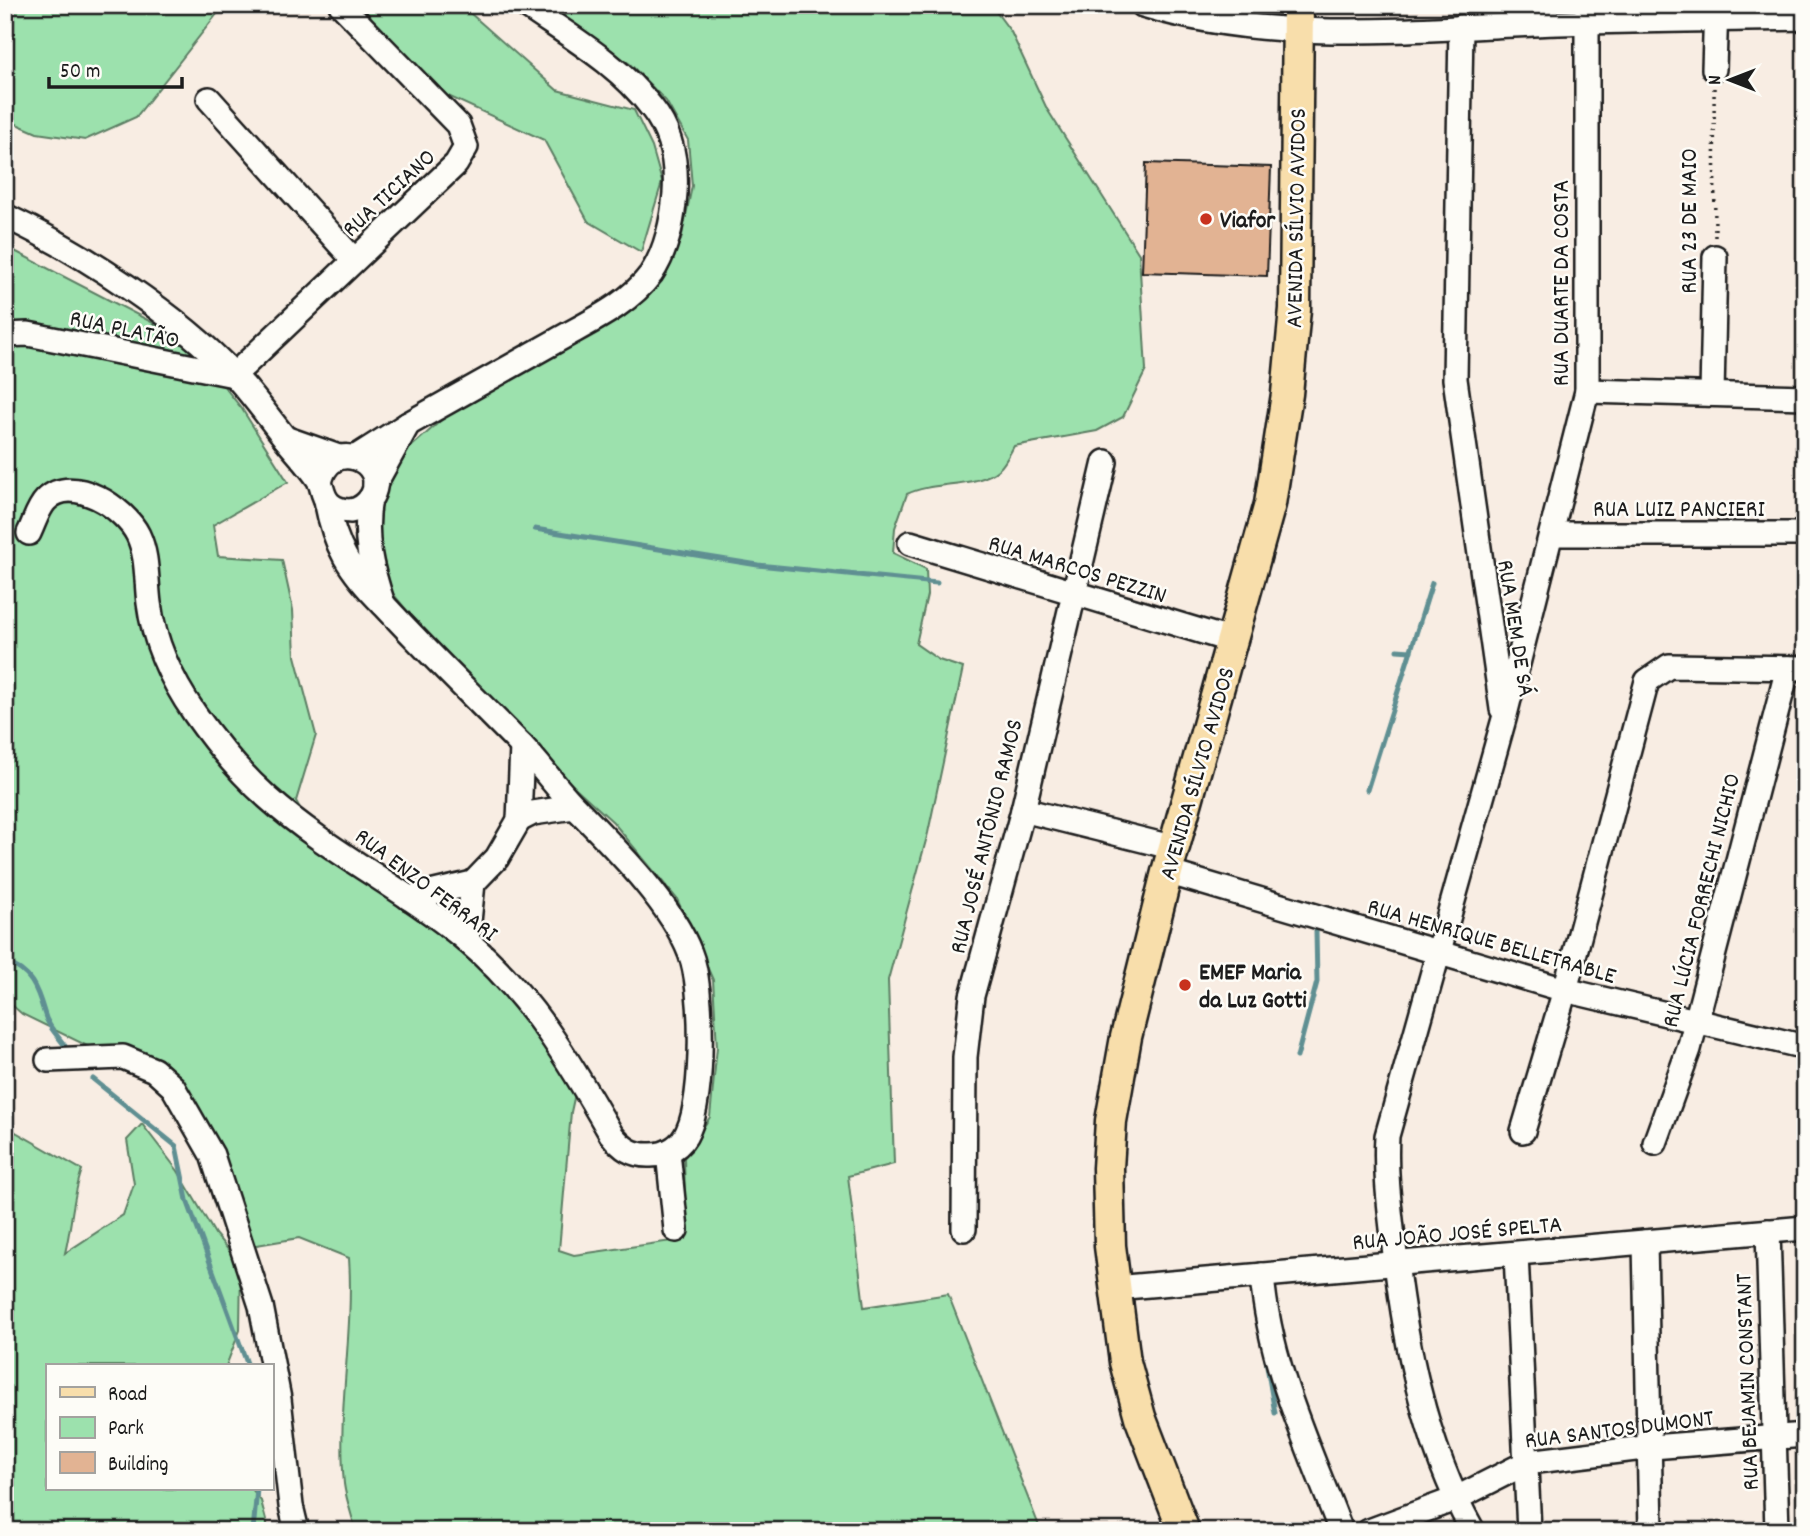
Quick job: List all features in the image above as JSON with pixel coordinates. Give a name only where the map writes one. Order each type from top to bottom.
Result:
[{"type":"main road","name":"AVENIDA SÍLVIO AVIDOS","points":[[1184,1531],[1133,1393],[1114,1288],[1108,1167],[1116,1082],[1171,860],[1270,504],[1287,394],[1294,309],[1298,19]]},
{"type":"street","name":"RUA TICIANO","points":[[234,375],[456,164],[466,142],[458,125],[341,5]]},
{"type":"street","points":[[525,5],[617,70],[654,110],[671,145],[675,166],[674,202],[662,255],[650,274],[617,306],[326,467],[323,491],[339,548],[360,581],[522,746],[574,807],[608,839],[677,927],[690,952],[698,980],[695,1107],[688,1131],[680,1143],[668,1152],[676,1230]]},
{"type":"street","points":[[1143,5],[1186,12],[1461,27],[1587,14],[1716,12],[1805,18]]},
{"type":"street","points":[[1714,69],[1716,12]]},
{"type":"street","name":"RUA DUARTE DA COSTA","points":[[1504,719],[1587,391],[1587,14]]},
{"type":"street","name":"RUA MEM DE SÁ","points":[[1461,27],[1455,379],[1504,719],[1387,1136],[1385,1166],[1395,1263],[1421,1394],[1455,1499],[1473,1531]]},
{"type":"street","points":[[209,99],[354,260]]},
{"type":"street","points":[[5,216],[135,294],[185,329],[234,375],[285,438],[332,506],[348,511],[364,505],[408,424]]},
{"type":"street","name":"RUA 23 DE MAIO","points":[[1712,394],[1715,257]]},
{"type":"street","name":"RUA PLATÃO","points":[[5,335],[28,334],[234,375]]},
{"type":"street","points":[[1587,391],[1805,397]]},
{"type":"street","points":[[285,438],[348,457],[370,467],[372,491],[366,535],[370,565],[383,604]]},
{"type":"street","name":"RUA JOSÉ ANTÔNIO RAMOS","points":[[964,1229],[967,1028],[978,971],[1023,810],[1071,594],[1105,462]]},
{"type":"street","name":"RUA ENZO FERRARI","points":[[29,533],[45,500],[54,494],[80,492],[117,508],[138,535],[144,553],[149,602],[161,654],[194,714],[269,799],[467,941],[524,998],[548,1028],[616,1141],[638,1155],[668,1152]]},
{"type":"street","name":"RUA LUIZ PANCIERI","points":[[1552,534],[1805,534]]},
{"type":"street","name":"RUA MARCOS PEZZIN","points":[[909,543],[1233,641]]},
{"type":"street","points":[[1523,1130],[1565,990],[1644,690],[1653,674],[1669,666],[1796,667]]},
{"type":"street","name":"RUA LÚCIA FORRECHI NICHIO","points":[[1655,1143],[1689,1049],[1796,667]]},
{"type":"street","points":[[410,898],[473,883],[497,858],[519,820],[522,746]]},
{"type":"street","points":[[519,820],[533,813],[574,807]]},
{"type":"street","name":"RUA HENRIQUE BELLETRABLE","points":[[1023,810],[1436,954],[1565,990],[1805,1047]]},
{"type":"street","points":[[467,941],[473,883]]},
{"type":"street","points":[[48,1060],[122,1057],[154,1070],[173,1087],[212,1155],[261,1306],[272,1364]]},
{"type":"street","name":"RUA JOÃO JOSÉ SPELTA","points":[[1114,1288],[1805,1228]]},
{"type":"street","name":"RUA BEJAMIN CONSTANT","points":[[1768,1231],[1777,1531]]},
{"type":"street","points":[[1645,1242],[1652,1447],[1651,1531]]},
{"type":"street","points":[[1516,1254],[1528,1462],[1529,1531]]},
{"type":"street","points":[[1262,1276],[1265,1313],[1280,1371],[1341,1531]]},
{"type":"street","points":[[273,1368],[279,1399],[290,1506],[297,1531]]},
{"type":"street","name":"RUA SANTOS DUMONT","points":[[1369,1531],[1455,1499],[1528,1462],[1652,1447],[1805,1435]]},
{"type":"path","name":"RUA 23 DE MAIO","points":[[1714,69],[1715,257]]},
{"type":"green space","points":[[5,5],[224,5],[136,117],[85,140],[37,133],[5,119]]},
{"type":"green space","points":[[361,5],[461,5],[557,90],[634,110],[652,147],[662,182],[641,252],[588,221],[544,140],[424,85]]},
{"type":"green space","points":[[543,5],[991,5],[1011,32],[1047,109],[1139,254],[1146,370],[1123,417],[1097,431],[1014,446],[999,469],[979,479],[929,487],[907,494],[895,528],[893,553],[926,569],[927,595],[916,644],[939,660],[963,668],[928,833],[888,980],[894,1164],[848,1176],[864,1307],[948,1294],[1041,1531],[356,1531],[345,1490],[342,1456],[349,1258],[299,1238],[244,1247],[238,1219],[157,1080],[22,1014],[5,999],[5,246],[188,341],[242,409],[288,482],[213,525],[218,556],[282,560],[293,610],[295,656],[316,735],[296,801],[318,840],[499,959],[580,1071],[571,1112],[559,1250],[574,1255],[686,1239],[684,1158],[710,1117],[717,1047],[713,980],[677,899],[613,822],[488,708],[384,583],[371,524],[385,470],[446,416],[640,299],[681,240],[692,186],[688,140],[666,101],[630,64]]},
{"type":"green space","points":[[142,1124],[178,1171],[215,1234],[241,1265],[240,1330],[227,1364],[46,1364],[46,1490],[253,1490],[261,1501],[269,1531],[5,1531],[5,1126],[82,1170],[65,1253],[123,1215],[134,1184],[127,1140]]},
{"type":"building","name":"Viafor","points":[[1146,163],[1271,167],[1267,276],[1142,272]]},
{"type":"waterway","points":[[535,529],[758,565],[937,583]]},
{"type":"waterway","points":[[1367,790],[1432,583]]},
{"type":"waterway","points":[[1397,650],[1411,651]]},
{"type":"waterway","points":[[1297,1057],[1317,982],[1316,931]]},
{"type":"waterway","points":[[5,962],[21,970],[32,981],[47,1021],[65,1046]]},
{"type":"waterway","points":[[93,1079],[176,1146],[187,1200],[247,1364]]},
{"type":"waterway","points":[[1264,1348],[1275,1413]]},
{"type":"waterway","points":[[253,1531],[257,1490]]},
{"type":"place","name":"Viafor","points":[[1206,219]]},
{"type":"place","name":"EMEF Maria da Luz Gotti","points":[[1185,985]]}]
